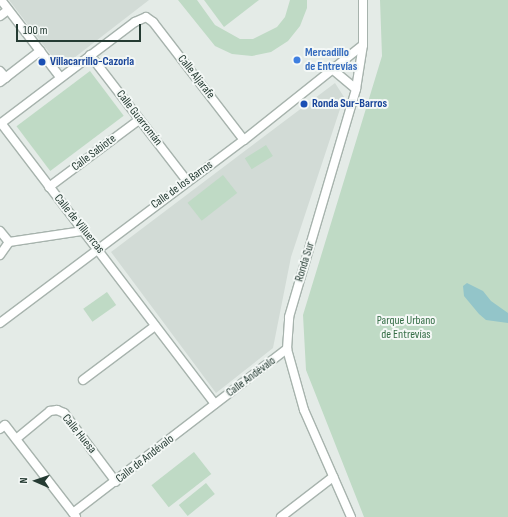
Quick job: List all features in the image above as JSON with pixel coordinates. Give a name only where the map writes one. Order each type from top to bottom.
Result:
[{"type":"street","points":[[0,0],[60,77]]},
{"type":"street","name":"Ronda Sur","points":[[351,517],[304,410],[286,349],[289,317],[356,89],[363,45],[363,0]]},
{"type":"street","points":[[0,16],[8,10]]},
{"type":"street","name":"Calle Aljarafe","points":[[90,55],[146,17],[153,22],[244,140]]},
{"type":"street","name":"Calle de los Barros","points":[[0,323],[187,181],[244,140],[363,45]]},
{"type":"street","points":[[0,71],[3,80],[40,51]]},
{"type":"street","points":[[0,123],[90,55]]},
{"type":"street","name":"Calle Guarromán","points":[[90,55],[187,181]]},
{"type":"street","points":[[332,69],[356,89]]},
{"type":"street","name":"Calle Sabiote","points":[[49,187],[140,120]]},
{"type":"street","name":"Calle de Villuercas","points":[[0,123],[83,231],[99,247],[155,326],[215,404]]},
{"type":"street","points":[[0,231],[9,242]]},
{"type":"street","points":[[0,255],[9,242],[83,231]]},
{"type":"street","points":[[83,380],[155,326]]},
{"type":"street","name":"Calle Andévalo","points":[[215,404],[286,349]]},
{"type":"street","name":"Calle de Andévalo","points":[[75,515],[215,404]]},
{"type":"street","name":"Calle Huesa","points":[[16,439],[50,411],[57,410],[64,413],[116,482]]},
{"type":"street","points":[[2,427],[16,439],[75,515]]},
{"type":"street","points":[[281,517],[333,477]]},
{"type":"shaded area","points":[[9,0],[149,0],[61,68]]},
{"type":"shaded area","points":[[335,83],[344,97],[291,257],[273,348],[216,393],[111,252]]},
{"type":"green space","points":[[178,0],[197,0],[215,25],[240,39],[253,39],[277,27],[285,17],[290,0],[307,0],[307,8],[300,26],[288,41],[271,52],[252,56],[232,54],[215,46]]},
{"type":"green space","points":[[204,0],[259,0],[224,27]]},
{"type":"green space","name":"Parque Urbano de Entrevías","points":[[380,0],[508,0],[508,517],[364,517],[306,370],[303,315],[382,56]]},
{"type":"green space","points":[[90,71],[124,116],[50,171],[17,126]]},
{"type":"green space","points":[[266,145],[273,156],[252,169],[245,158]]},
{"type":"green space","points":[[223,175],[237,193],[202,221],[188,203]]},
{"type":"green space","points":[[107,292],[116,305],[92,322],[83,309]]},
{"type":"green space","points":[[194,452],[211,474],[169,507],[151,485]]},
{"type":"green space","points":[[206,483],[215,494],[188,516],[179,505]]},
{"type":"water","points":[[467,283],[483,291],[491,301],[508,313],[508,323],[486,320],[479,314],[464,296],[463,286]]},
{"type":"place","name":"Mercadillo de Entrevías","points":[[297,60]]},
{"type":"place","name":"Villacarrillo-Cazorla","points":[[42,62]]},
{"type":"place","name":"Ronda Sur-Barros","points":[[304,104]]}]
